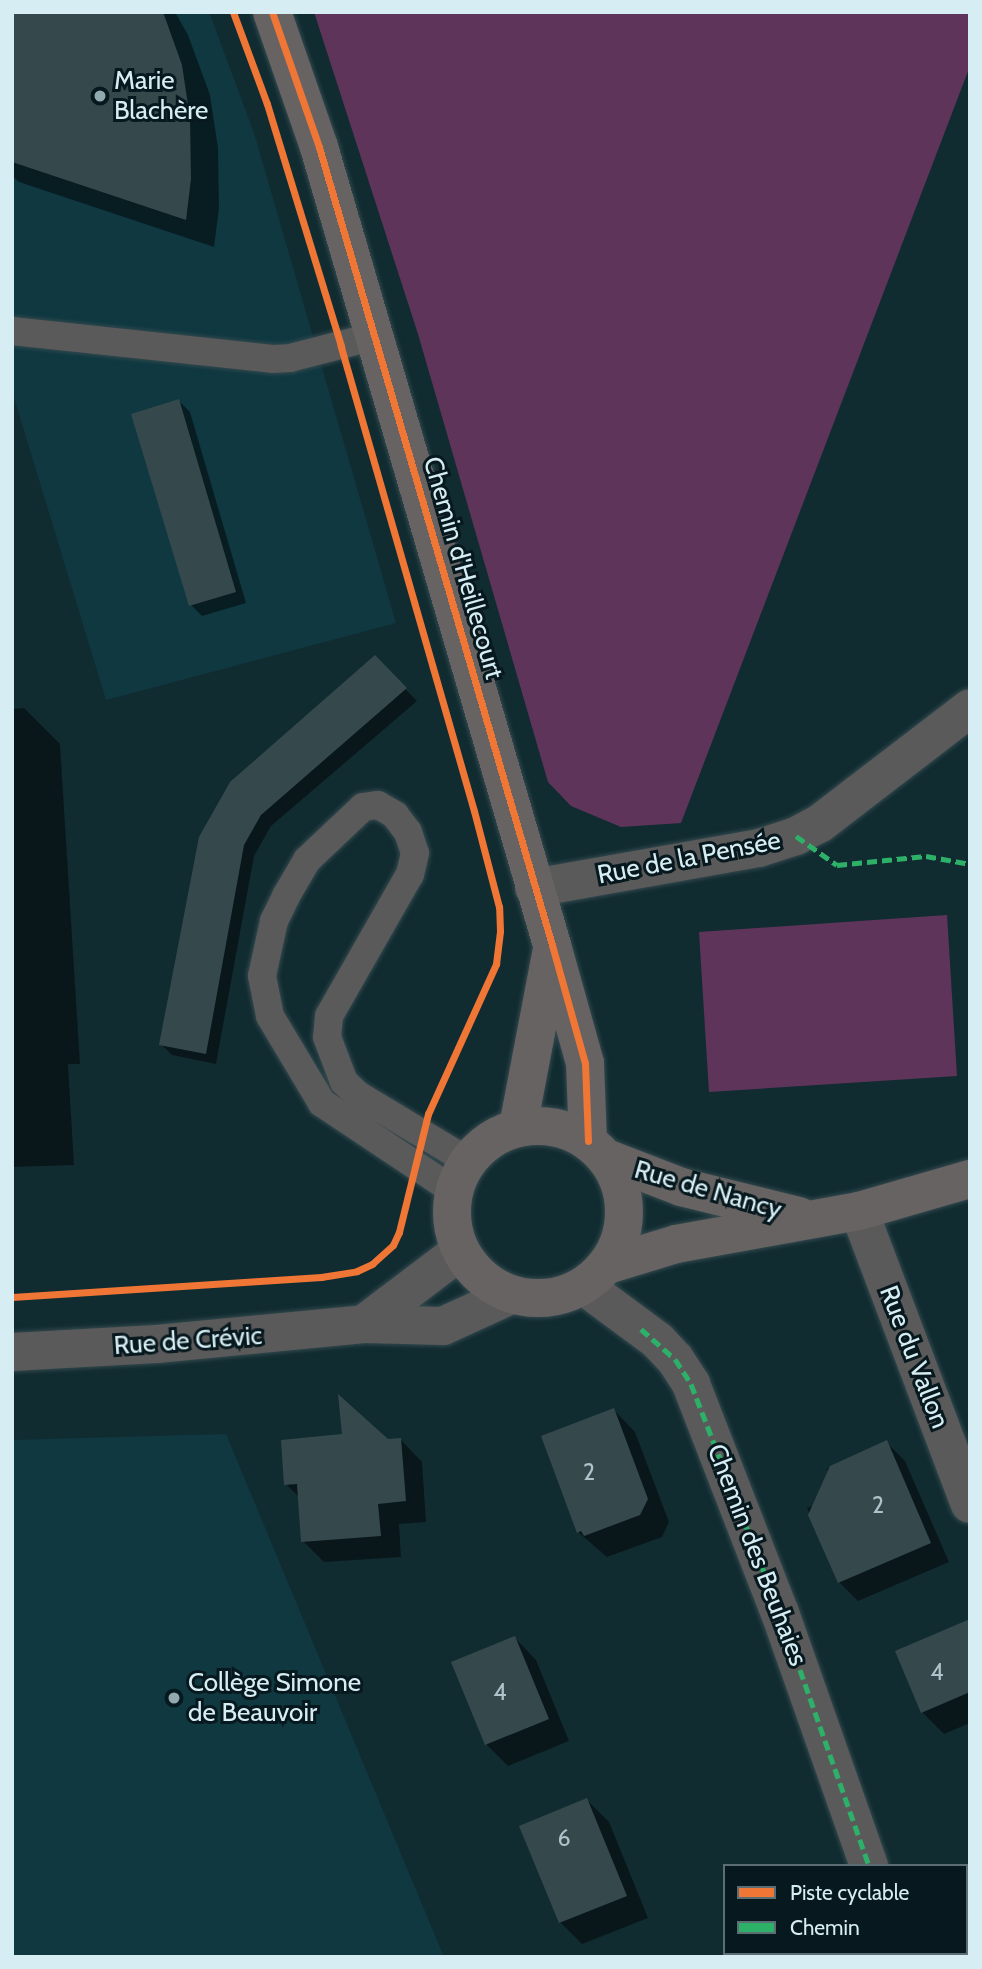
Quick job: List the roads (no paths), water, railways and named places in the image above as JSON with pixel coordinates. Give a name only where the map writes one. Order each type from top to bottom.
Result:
[{"type":"street","name":"Chemin d'Heillecourt","points":[[272,12],[319,146],[552,945],[585,1063],[597,1149]]},
{"type":"street","name":"Rue de la Pensée","points":[[534,888],[759,848],[796,836],[819,824],[970,708]]},
{"type":"street","name":"Chemin d'Heillecourt","points":[[518,1127],[552,945]]},
{"type":"street","points":[[542,1125],[566,1129],[597,1149],[622,1192],[623,1231],[595,1276],[548,1299],[511,1295],[481,1278],[460,1251],[451,1221],[461,1176],[482,1145],[518,1127],[542,1125]]},
{"type":"street","name":"Rue de Nancy","points":[[597,1149],[681,1187],[811,1219]]},
{"type":"street","name":"Rue de Nancy","points":[[595,1276],[676,1244],[859,1211],[970,1179]]},
{"type":"street","name":"Rue du Vallon","points":[[859,1211],[970,1504]]},
{"type":"street","points":[[364,1324],[460,1251]]},
{"type":"street","name":"Chemin des Beuhaies","points":[[595,1276],[675,1359],[691,1384],[780,1613],[868,1864]]},
{"type":"street","name":"Rue de Crévic","points":[[12,1352],[107,1347],[364,1324],[443,1326],[511,1295]]},
{"type":"lane","points":[[12,331],[273,359],[289,358],[375,336]]},
{"type":"lane","points":[[378,805],[395,815],[408,832],[415,853],[410,874],[329,1016],[327,1037],[344,1082],[461,1176],[322,1103],[270,1016],[262,976],[265,953],[282,904],[307,860],[363,807],[378,805]]},
{"type":"place","name":"Marie Blachère","points":[[100,96]]},
{"type":"place","name":"Collège Simone de Beauvoir","points":[[174,1698]]}]
